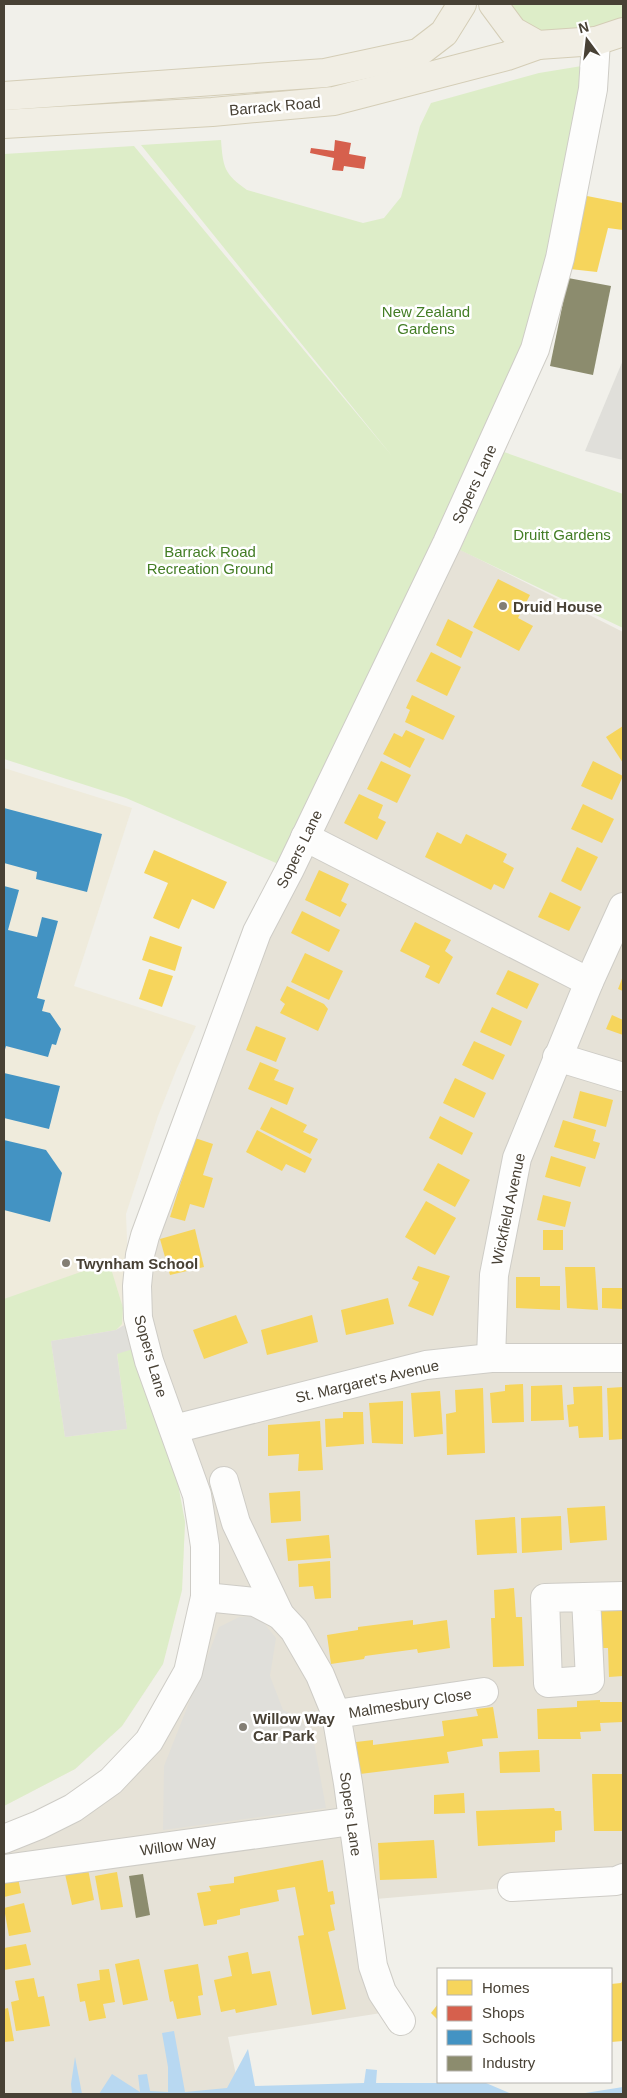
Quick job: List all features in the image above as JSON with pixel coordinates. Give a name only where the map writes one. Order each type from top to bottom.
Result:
[{"type":"main road","name":"Barrack Road","points":[[4,96],[325,73],[418,53],[444,34],[462,4]]},
{"type":"main road","points":[[493,4],[513,31],[538,45]]},
{"type":"main road","name":"Barrack Road","points":[[4,124],[212,112],[334,101],[507,56],[538,45],[596,41],[623,32]]},
{"type":"street","name":"Sopers Lane","points":[[280,1615],[255,1602],[205,1596],[205,1546],[197,1495],[149,1361],[138,1318],[137,1286],[140,1255],[145,1236],[257,932],[447,543],[535,349],[560,258],[593,89],[596,41]]},
{"type":"street","points":[[305,837],[589,982]]},
{"type":"street","name":"Wickfield Avenue","points":[[492,1358],[494,1275],[517,1158],[557,1057],[623,907]]},
{"type":"street","points":[[557,1057],[623,1077]]},
{"type":"street","name":"St. Margaret's Avenue","points":[[174,1429],[426,1365],[492,1358],[623,1358]]},
{"type":"street","name":"Sopers Lane","points":[[224,1481],[236,1523],[280,1615],[306,1647],[336,1714],[348,1782],[373,1966],[382,1992],[401,2021]]},
{"type":"street","points":[[4,1839],[39,1825],[73,1808],[111,1781],[150,1742],[188,1672],[205,1596]]},
{"type":"street","points":[[586,1597],[623,1596]]},
{"type":"street","name":"Malmesbury Close","points":[[336,1714],[484,1692]]},
{"type":"street","name":"Willow Way","points":[[4,1869],[352,1821]]},
{"type":"street","points":[[512,1887],[616,1881],[623,1878]]},
{"type":"shaded area","points":[[623,360],[623,460],[585,451]]},
{"type":"shaded area","points":[[447,543],[623,632],[623,1878],[364,1900],[394,2011],[228,2037],[240,2094],[4,2094],[4,1839],[149,1741],[205,1597],[137,1286],[203,1083]]},
{"type":"shaded area","name":"Twynham School","points":[[4,768],[132,808],[74,986],[196,1026],[158,1116],[126,1214],[129,1291],[185,1522],[182,1590],[163,1664],[122,1726],[75,1769],[4,1806]]},
{"type":"shaded area","points":[[131,1321],[136,1348],[117,1354],[127,1429],[65,1437],[51,1341],[116,1330]]},
{"type":"shaded area","name":"Willow Way Car Park","points":[[258,1616],[276,1638],[270,1676],[283,1710],[299,1718],[313,1737],[326,1808],[163,1830],[164,1766],[219,1627],[239,1617]]},
{"type":"green space","points":[[493,4],[623,4],[623,32],[538,45]]},
{"type":"green space","name":"Barrack Road Recreation Ground","points":[[594,64],[535,349],[290,869],[126,798],[4,759],[4,154],[134,146],[392,456],[141,145],[221,140],[226,169],[247,190],[363,223],[384,218],[401,197],[420,126],[431,103],[539,73]]},
{"type":"green space","name":"Druitt Gardens","points":[[504,452],[623,494],[623,628],[460,550]]},
{"type":"green space","points":[[109,1262],[123,1308],[122,1324],[116,1330],[51,1341],[65,1437],[127,1429],[117,1353],[136,1348],[172,1451],[185,1522],[182,1590],[163,1664],[122,1726],[75,1769],[4,1806],[4,1299]]},
{"type":"water","points":[[174,2031],[185,2092],[227,2088],[248,2049],[255,2086],[364,2083],[366,2069],[377,2070],[376,2083],[486,2083],[512,2094],[99,2094],[112,2074],[140,2092],[138,2075],[147,2074],[150,2091],[168,2092],[168,2067],[162,2033]]},
{"type":"water","points":[[75,2057],[82,2094],[72,2094],[71,2084]]},
{"type":"water","points":[[623,2087],[623,2094],[579,2094]]},
{"type":"building: Homes","points":[[587,196],[623,203],[623,230],[608,228],[597,272],[570,269]]},
{"type":"building: Homes","name":"Druid House","points":[[498,579],[530,595],[518,618],[533,626],[519,651],[473,627]]},
{"type":"building: Homes","points":[[448,619],[473,632],[461,658],[436,645]]},
{"type":"building: Homes","points":[[431,652],[461,667],[447,696],[416,681]]},
{"type":"building: Homes","points":[[412,695],[455,716],[443,740],[405,722],[410,710],[406,708]]},
{"type":"building: Homes","points":[[623,726],[623,763],[606,737]]},
{"type":"building: Homes","points":[[406,730],[425,739],[410,768],[383,754],[394,733],[402,737]]},
{"type":"building: Homes","points":[[381,761],[411,775],[397,803],[367,789]]},
{"type":"building: Homes","points":[[593,761],[623,776],[612,800],[581,786]]},
{"type":"building: Homes","points":[[359,794],[383,805],[378,818],[386,822],[377,840],[344,823]]},
{"type":"building: Homes","points":[[583,804],[614,819],[602,843],[571,829]]},
{"type":"building: Homes","points":[[437,832],[461,844],[466,834],[507,854],[503,862],[514,868],[504,889],[494,884],[491,890],[425,857]]},
{"type":"building: Homes","points":[[577,847],[598,857],[581,891],[561,881]]},
{"type":"building: Homes","points":[[154,850],[227,882],[214,909],[192,899],[179,929],[153,918],[168,883],[144,873]]},
{"type":"building: Homes","points":[[319,870],[349,884],[341,901],[347,904],[340,917],[305,900]]},
{"type":"building: Homes","points":[[550,892],[581,907],[569,931],[538,917]]},
{"type":"building: Homes","points":[[302,911],[340,930],[329,952],[291,933]]},
{"type":"building: Homes","points":[[415,922],[451,940],[445,951],[453,957],[439,984],[425,977],[430,966],[400,951]]},
{"type":"building: Homes","points":[[150,936],[182,947],[175,971],[142,960]]},
{"type":"building: Homes","points":[[305,953],[343,971],[329,1000],[291,982]]},
{"type":"building: Homes","points":[[149,969],[173,976],[162,1007],[139,999]]},
{"type":"building: Homes","points":[[508,970],[539,984],[527,1009],[496,994]]},
{"type":"building: Homes","points":[[623,976],[623,991],[618,989]]},
{"type":"building: Homes","points":[[287,986],[324,1004],[328,1009],[318,1031],[280,1013],[285,1004],[280,1000]]},
{"type":"building: Homes","points":[[492,1007],[522,1021],[511,1046],[480,1032]]},
{"type":"building: Homes","points":[[612,1015],[623,1020],[623,1035],[606,1029]]},
{"type":"building: Homes","points":[[256,1026],[286,1038],[276,1062],[246,1050]]},
{"type":"building: Homes","points":[[474,1041],[505,1055],[493,1080],[462,1065]]},
{"type":"building: Homes","points":[[260,1062],[279,1070],[274,1080],[294,1088],[287,1105],[248,1089]]},
{"type":"building: Homes","points":[[455,1078],[486,1093],[474,1118],[443,1103]]},
{"type":"building: Homes","points":[[580,1091],[613,1100],[606,1127],[573,1118]]},
{"type":"building: Homes","points":[[271,1107],[307,1125],[303,1132],[318,1139],[310,1154],[260,1129]]},
{"type":"building: Homes","points":[[440,1116],[473,1133],[462,1155],[429,1138]]},
{"type":"building: Homes","points":[[563,1120],[596,1130],[593,1141],[600,1143],[595,1159],[554,1147]]},
{"type":"building: Homes","points":[[257,1130],[312,1159],[305,1173],[286,1164],[282,1171],[246,1152]]},
{"type":"building: Homes","points":[[195,1138],[213,1144],[203,1175],[213,1178],[204,1208],[190,1204],[185,1221],[170,1217]]},
{"type":"building: Homes","points":[[551,1156],[586,1167],[580,1187],[545,1177]]},
{"type":"building: Homes","points":[[438,1163],[470,1180],[455,1207],[423,1190]]},
{"type":"building: Homes","points":[[543,1195],[571,1202],[565,1227],[537,1220]]},
{"type":"building: Homes","points":[[426,1201],[456,1218],[435,1255],[405,1237]]},
{"type":"building: Homes","points":[[195,1229],[204,1267],[170,1275],[160,1239]]},
{"type":"building: Homes","points":[[543,1230],[563,1230],[563,1250],[543,1250]]},
{"type":"building: Homes","points":[[418,1266],[450,1276],[433,1316],[408,1306],[419,1282],[412,1279]]},
{"type":"building: Homes","points":[[565,1267],[595,1267],[598,1310],[567,1308]]},
{"type":"building: Homes","points":[[516,1277],[540,1277],[540,1286],[560,1286],[560,1310],[516,1308]]},
{"type":"building: Homes","points":[[602,1288],[623,1288],[623,1309],[602,1308]]},
{"type":"building: Homes","points":[[388,1298],[394,1324],[346,1335],[341,1310]]},
{"type":"building: Homes","points":[[236,1315],[248,1343],[204,1359],[193,1330]]},
{"type":"building: Homes","points":[[312,1315],[318,1342],[267,1355],[261,1330]]},
{"type":"building: Homes","points":[[523,1384],[524,1422],[492,1423],[490,1393],[505,1391],[505,1385]]},
{"type":"building: Homes","points":[[562,1385],[564,1420],[531,1421],[531,1386]]},
{"type":"building: Homes","points":[[602,1386],[603,1437],[579,1438],[578,1426],[569,1427],[567,1405],[574,1404],[573,1387]]},
{"type":"building: Homes","points":[[623,1387],[623,1439],[609,1440],[607,1388]]},
{"type":"building: Homes","points":[[483,1388],[485,1453],[447,1455],[446,1414],[456,1412],[455,1390]]},
{"type":"building: Homes","points":[[440,1391],[443,1434],[414,1437],[411,1393]]},
{"type":"building: Homes","points":[[403,1401],[403,1444],[372,1443],[369,1403]]},
{"type":"building: Homes","points":[[343,1412],[363,1412],[364,1444],[326,1447],[325,1419],[343,1418]]},
{"type":"building: Homes","points":[[320,1421],[323,1470],[298,1471],[299,1454],[268,1456],[268,1425]]},
{"type":"building: Homes","points":[[300,1491],[301,1521],[271,1523],[269,1493]]},
{"type":"building: Homes","points":[[605,1506],[607,1540],[570,1543],[567,1508]]},
{"type":"building: Homes","points":[[561,1516],[562,1550],[522,1553],[521,1518]]},
{"type":"building: Homes","points":[[515,1517],[517,1553],[477,1555],[475,1520]]},
{"type":"building: Homes","points":[[329,1535],[331,1558],[288,1561],[286,1539]]},
{"type":"building: Homes","points":[[330,1561],[331,1598],[315,1599],[313,1586],[299,1587],[298,1564]]},
{"type":"building: Homes","points":[[514,1588],[516,1617],[522,1617],[524,1666],[493,1667],[491,1618],[495,1618],[494,1590]]},
{"type":"building: Homes","points":[[623,1600],[623,1676],[609,1677],[608,1648],[602,1648],[600,1601]]},
{"type":"building: Homes","points":[[413,1620],[413,1625],[447,1620],[450,1648],[418,1653],[417,1649],[365,1656],[364,1659],[331,1664],[327,1635],[358,1630],[358,1627]]},
{"type":"building: Homes","points":[[600,1700],[600,1702],[623,1702],[623,1722],[600,1723],[601,1731],[580,1732],[581,1739],[538,1739],[537,1709],[577,1707],[577,1701]]},
{"type":"building: Homes","points":[[493,1707],[498,1738],[482,1739],[483,1746],[447,1752],[449,1763],[360,1774],[356,1742],[373,1740],[373,1745],[444,1736],[442,1721],[478,1716],[476,1709]]},
{"type":"building: Homes","points":[[539,1750],[540,1772],[500,1773],[499,1752]]},
{"type":"building: Homes","points":[[592,1774],[623,1774],[623,1831],[594,1831]]},
{"type":"building: Homes","points":[[464,1793],[465,1813],[434,1814],[434,1795]]},
{"type":"building: Homes","points":[[554,1808],[555,1811],[561,1811],[562,1830],[555,1831],[555,1842],[478,1846],[476,1811]]},
{"type":"building: Homes","points":[[434,1840],[437,1878],[380,1880],[378,1843]]},
{"type":"building: Homes","points":[[323,1860],[328,1892],[333,1891],[335,1904],[330,1905],[335,1930],[328,1932],[346,2009],[312,2015],[298,1936],[304,1935],[295,1887],[277,1890],[279,1901],[240,1909],[240,1915],[217,1920],[217,1924],[204,1926],[197,1893],[211,1891],[209,1886],[234,1883],[234,1877]]},
{"type":"building: Homes","points":[[88,1869],[94,1900],[72,1905],[65,1874]]},
{"type":"building: Homes","points":[[117,1872],[123,1907],[101,1910],[95,1876]]},
{"type":"building: Homes","points":[[17,1873],[21,1893],[4,1897],[4,1876]]},
{"type":"building: Homes","points":[[24,1903],[31,1932],[9,1936],[4,1908]]},
{"type":"building: Homes","points":[[26,1944],[31,1965],[4,1970],[4,1948]]},
{"type":"building: Homes","points":[[248,1952],[252,1974],[270,1971],[277,2005],[236,2013],[235,2009],[221,2012],[214,1980],[232,1976],[228,1956]]},
{"type":"building: Homes","points":[[139,1959],[148,2000],[123,2005],[115,1964]]},
{"type":"building: Homes","points":[[198,1964],[203,1995],[198,1996],[201,2015],[177,2019],[173,2001],[170,2002],[164,1970]]},
{"type":"building: Homes","points":[[109,1969],[115,2002],[103,2004],[106,2018],[89,2021],[85,2001],[80,2002],[77,1984],[100,1980],[99,1970]]},
{"type":"building: Homes","points":[[34,1978],[38,1997],[44,1996],[50,2026],[16,2031],[11,2002],[19,2000],[15,1981]]},
{"type":"building: Homes","points":[[623,1979],[623,2041],[612,2042],[612,1984],[621,1983]]},
{"type":"building: Homes","points":[[437,2005],[437,2019],[431,2013]]},
{"type":"building: Homes","points":[[8,2008],[14,2041],[4,2042],[4,2009]]},
{"type":"building: Shops","points":[[335,140],[351,143],[349,154],[366,157],[364,169],[344,166],[343,171],[332,170],[334,158],[310,153],[311,148],[334,151]]},
{"type":"building: Schools","points":[[4,808],[102,834],[87,892],[36,879],[37,872],[4,863]]},
{"type":"building: Schools","points":[[4,886],[19,890],[8,930],[37,937],[42,917],[58,921],[37,998],[45,1000],[42,1011],[50,1013],[61,1029],[56,1045],[52,1044],[48,1057],[6,1046],[4,1053]]},
{"type":"building: Schools","points":[[4,1073],[60,1086],[49,1129],[4,1118]]},
{"type":"building: Schools","points":[[4,1140],[46,1150],[62,1173],[50,1222],[4,1210]]},
{"type":"building: Industry","points":[[568,278],[611,286],[593,375],[550,366]]},
{"type":"building: Industry","points":[[143,1874],[150,1915],[136,1918],[129,1876]]},
{"type":"place","name":"Druid House","points":[[503,606]]},
{"type":"place","name":"Twynham School","points":[[66,1263]]},
{"type":"place","name":"Willow Way Car Park","points":[[243,1727]]},
{"type":"park label","name":"New Zealand Gardens","points":[[426,320]]}]
